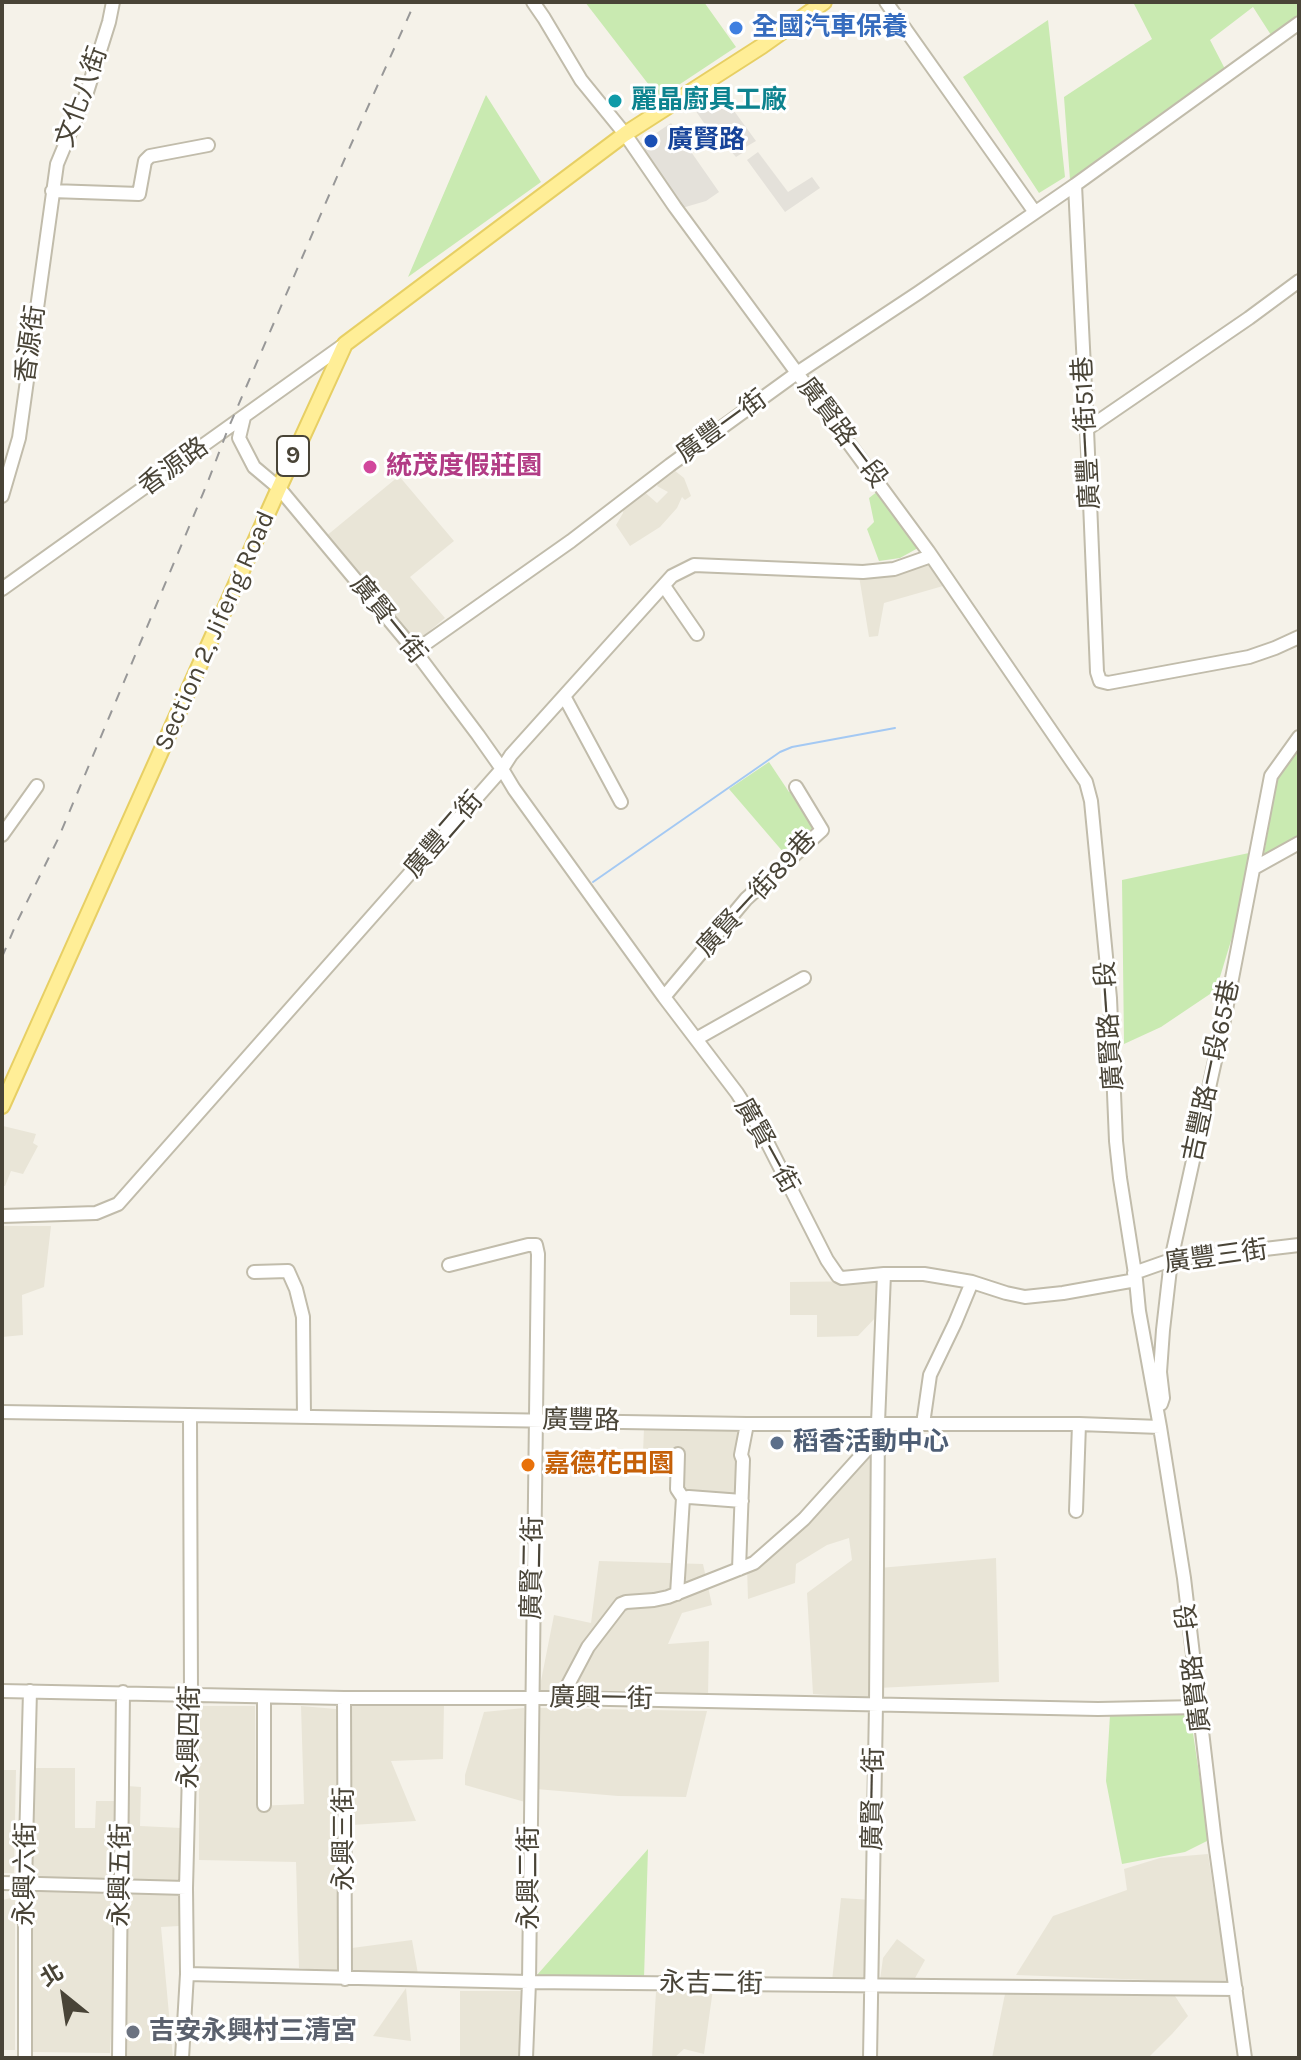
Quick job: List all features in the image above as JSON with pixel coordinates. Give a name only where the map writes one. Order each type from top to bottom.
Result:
[{"type":"main road","name":"Section 2, Jifeng Road","points":[[2,1106],[345,344],[625,134],[824,2]]},
{"type":"street","name":"文化八街","points":[[52,191],[57,164],[87,92],[113,2]]},
{"type":"street","name":"廣賢路一段","points":[[533,2],[581,80],[625,134],[931,556],[1086,782],[1091,801],[1110,998],[1117,1153],[1139,1311],[1184,1578],[1215,1842],[1245,2058]]},
{"type":"street","points":[[886,2],[1034,211]]},
{"type":"street","name":"廣豐一街","points":[[415,651],[571,541],[797,373],[1075,185],[1299,23]]},
{"type":"street","points":[[52,191],[139,194],[145,161],[150,156],[208,145]]},
{"type":"street","name":"廣豐一街51巷","points":[[1075,185],[1097,672],[1100,681],[1108,683],[1249,657],[1299,637]]},
{"type":"street","name":"香源街","points":[[2,496],[19,438],[52,191]]},
{"type":"street","points":[[1087,429],[1299,281]]},
{"type":"street","name":"香源路","points":[[2,589],[345,344]]},
{"type":"street","name":"廣賢一街","points":[[244,417],[239,438],[254,467],[279,488],[415,651],[664,997],[737,1093],[838,1276],[884,1274],[878,1423],[870,2058]]},
{"type":"street","name":"廣豐二街","points":[[2,1216],[96,1213],[118,1204],[672,576],[694,565],[863,572],[908,566],[931,556]]},
{"type":"street","points":[[664,586],[697,634]]},
{"type":"street","points":[[564,696],[621,802]]},
{"type":"street","name":"吉豐路一段65巷","points":[[1159,1421],[1163,1398],[1160,1372],[1163,1330],[1171,1260],[1224,1020],[1271,776],[1299,737]]},
{"type":"street","points":[[2,835],[37,786]]},
{"type":"street","name":"廣賢一街89巷","points":[[664,997],[746,899],[822,830],[796,787]]},
{"type":"street","points":[[1254,868],[1299,843]]},
{"type":"street","points":[[696,1039],[804,978]]},
{"type":"street","name":"廣賢二街","points":[[449,1265],[528,1245],[536,1245],[538,1254],[531,1698]]},
{"type":"street","name":"廣豐三街","points":[[884,1274],[924,1274],[972,1282],[1025,1297],[1063,1293],[1135,1277],[1171,1260],[1299,1245]]},
{"type":"street","points":[[254,1272],[288,1271],[296,1289],[303,1317],[304,1417]]},
{"type":"street","points":[[923,1424],[930,1375],[972,1282]]},
{"type":"street","name":"廣豐路","points":[[2,1412],[747,1424],[1079,1424],[1159,1421]]},
{"type":"street","name":"永興四街","points":[[182,2058],[187,1974],[191,1694],[190,1416]]},
{"type":"street","points":[[739,1569],[741,1455],[747,1424]]},
{"type":"street","points":[[1076,1511],[1079,1424]]},
{"type":"street","points":[[561,1698],[588,1647],[621,1604],[677,1594],[754,1563],[789,1535],[878,1437]]},
{"type":"street","points":[[677,1594],[683,1498],[677,1489],[678,1454]]},
{"type":"street","points":[[683,1498],[742,1501]]},
{"type":"street","name":"廣興一街","points":[[2,1691],[1098,1709],[1199,1707]]},
{"type":"street","name":"永興六街","points":[[25,2058],[30,1691]]},
{"type":"street","name":"永興五街","points":[[119,2058],[123,1692]]},
{"type":"street","points":[[264,1697],[264,1805]]},
{"type":"street","name":"永興三街","points":[[344,1698],[345,1979]]},
{"type":"street","name":"永興二街","points":[[526,2058],[531,1698]]},
{"type":"street","points":[[2,1883],[186,1888]]},
{"type":"street","name":"永吉二街","points":[[187,1974],[529,1982],[1236,1989]]},
{"type":"shaded area","points":[[723,92],[733,100],[729,104],[756,141],[736,157],[729,149],[724,152],[693,107],[706,98],[709,102]]},
{"type":"shaded area","points":[[671,123],[719,192],[706,201],[682,208],[656,177],[640,144]]},
{"type":"shaded area","points":[[758,152],[788,192],[812,177],[820,188],[785,212],[747,160]]},
{"type":"shaded area","points":[[669,466],[684,478],[691,496],[685,500],[682,497],[677,508],[660,527],[630,546],[616,525],[623,513],[624,502],[641,489],[657,503],[668,492],[657,486]]},
{"type":"shaded area","points":[[399,476],[454,541],[410,577],[445,618],[414,644],[325,537]]},
{"type":"shaded area","points":[[927,563],[943,586],[884,603],[878,636],[869,637],[859,576],[900,574]]},
{"type":"shaded area","points":[[3,1126],[36,1134],[33,1143],[38,1146],[23,1174],[11,1171],[5,1186],[2,1186]]},
{"type":"shaded area","points":[[2,1226],[51,1226],[44,1287],[22,1295],[23,1335],[2,1337]]},
{"type":"shaded area","points":[[876,1281],[877,1316],[858,1336],[817,1337],[817,1315],[790,1315],[790,1282]]},
{"type":"shaded area","points":[[644,1428],[740,1431],[736,1496],[672,1495],[674,1454],[643,1453]]},
{"type":"shaded area","points":[[875,1444],[871,1698],[813,1694],[807,1593],[852,1560],[849,1538],[827,1545],[796,1564],[795,1583],[748,1599],[747,1567]]},
{"type":"shaded area","points":[[996,1558],[999,1682],[878,1688],[879,1568]]},
{"type":"shaded area","points":[[599,1561],[703,1564],[712,1605],[682,1613],[668,1644],[709,1641],[708,1697],[539,1691],[554,1615],[591,1623]]},
{"type":"shaded area","points":[[444,1703],[443,1759],[391,1761],[416,1821],[352,1825],[350,1706]]},
{"type":"shaded area","points":[[199,1706],[255,1706],[256,1806],[304,1804],[301,1706],[336,1709],[345,1973],[299,1968],[296,1862],[199,1860]]},
{"type":"shaded area","points":[[524,1708],[525,1802],[465,1785],[465,1775],[484,1712]]},
{"type":"shaded area","points":[[539,1708],[707,1711],[686,1797],[618,1796],[536,1789],[534,1751]]},
{"type":"shaded area","points":[[32,1768],[75,1768],[75,1828],[95,1828],[96,1801],[118,1801],[117,1877],[28,1882]]},
{"type":"shaded area","points":[[2,1770],[16,1770],[14,1873],[2,1873]]},
{"type":"shaded area","points":[[127,1786],[141,1787],[140,1826],[181,1828],[179,1881],[124,1879]]},
{"type":"shaded area","points":[[1208,1854],[1228,1983],[1016,1975],[1053,1916],[1127,1890],[1124,1869],[1160,1858]]},
{"type":"shaded area","points":[[29,1887],[118,1889],[110,2053],[32,2052]]},
{"type":"shaded area","points":[[179,1889],[179,1926],[161,1927],[173,2058],[120,2058],[126,1890]]},
{"type":"shaded area","points":[[15,1897],[15,2050],[2,2050],[2,1900]]},
{"type":"shaded area","points":[[841,1898],[872,1900],[870,1980],[832,1981]]},
{"type":"shaded area","points":[[897,1939],[925,1960],[914,1980],[880,1980],[883,1958]]},
{"type":"shaded area","points":[[412,1940],[418,1974],[353,1973],[352,1948]]},
{"type":"shaded area","points":[[406,1988],[411,2041],[373,2036]]},
{"type":"shaded area","points":[[713,1989],[704,2054],[684,2049],[674,2058],[652,2058],[656,1992]]},
{"type":"shaded area","points":[[460,1991],[522,1991],[519,2058],[460,2058]]},
{"type":"shaded area","points":[[1005,1994],[1175,1996],[1188,2016],[1148,2058],[992,2058]]},
{"type":"green space","points":[[585,2],[704,2],[736,47],[659,98]]},
{"type":"green space","points":[[1133,2],[1299,2],[1299,15],[1271,35],[1253,7],[1210,40],[1225,69],[1070,180],[1064,97],[1152,39]]},
{"type":"green space","points":[[1048,20],[1065,177],[1039,193],[963,77]]},
{"type":"green space","points":[[486,95],[541,182],[408,277]]},
{"type":"green space","points":[[878,491],[918,548],[900,558],[879,561],[867,529],[874,522],[869,498]]},
{"type":"green space","points":[[1299,748],[1299,840],[1263,859],[1277,779]]},
{"type":"green space","points":[[769,762],[789,792],[795,792],[816,825],[784,853],[729,789]]},
{"type":"green space","points":[[1249,853],[1237,921],[1216,990],[1161,1027],[1124,1044],[1122,880]]},
{"type":"green space","points":[[1190,1713],[1209,1840],[1185,1852],[1122,1864],[1106,1781],[1110,1715]]},
{"type":"green space","points":[[648,1849],[644,1978],[537,1975]]},
{"type":"waterway","points":[[593,882],[780,752],[792,747],[895,728]]},
{"type":"railway","points":[[2,957],[58,839],[228,429],[415,2]]},
{"type":"place","name":"全國汽車保養","points":[[736,28]]},
{"type":"place","name":"麗晶廚具工廠","points":[[615,101]]},
{"type":"place","name":"廣賢路","points":[[651,141]]},
{"type":"place","name":"統茂度假莊園","points":[[370,467]]},
{"type":"place","name":"稻香活動中心","points":[[777,1443]]},
{"type":"place","name":"嘉德花田園","points":[[528,1465]]},
{"type":"place","name":"吉安永興村三清宮","points":[[133,2032]]}]
